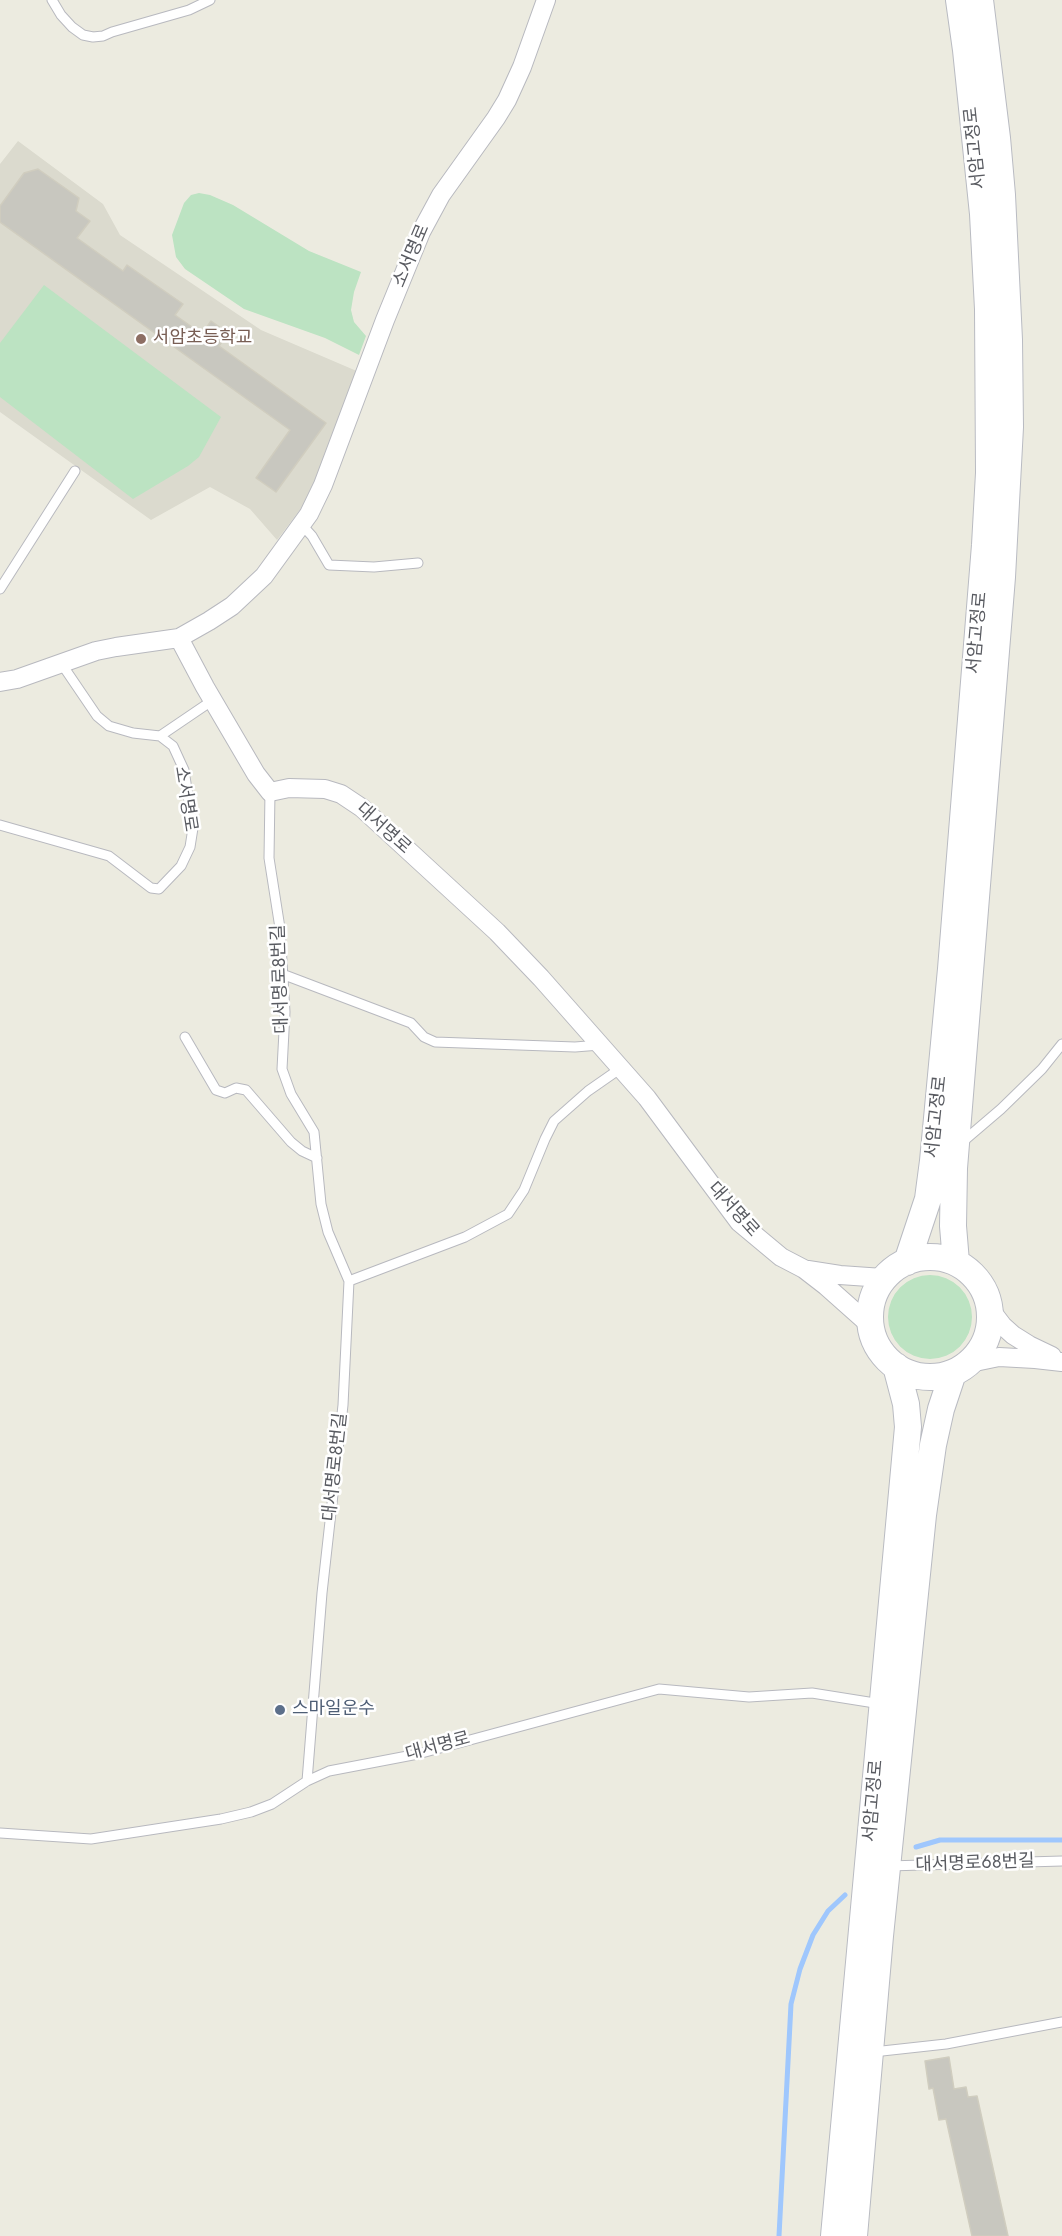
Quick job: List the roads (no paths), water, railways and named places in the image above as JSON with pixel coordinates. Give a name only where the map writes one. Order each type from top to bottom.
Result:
[{"type":"main road","name":"서암고정로","points":[[907,1262],[928,1199],[934,1150],[971,721],[989,473],[988,309],[982,214],[959,0]]},
{"type":"main road","name":"서암고정로","points":[[956,1262],[952,1209],[1002,577],[1010,427],[1002,195],[980,0]]},
{"type":"main road","points":[[917,1257],[937,1257],[956,1262],[972,1274],[984,1290],[990,1309],[986,1338],[982,1347],[961,1368],[933,1377],[914,1375],[896,1366],[882,1353],[872,1335],[870,1315],[873,1296],[883,1278],[898,1265],[917,1257]]},
{"type":"main road","name":"서암고정로","points":[[834,2236],[908,1427],[906,1404],[896,1366]]},
{"type":"main road","name":"서암고정로","points":[[854,2236],[923,1515],[933,1445],[941,1409],[961,1368]]},
{"type":"street","name":"소서명로","points":[[0,682],[17,679],[116,646],[179,638],[232,606],[264,576],[302,525],[324,485],[385,320],[421,232],[441,195],[496,118],[522,67],[546,0]]},
{"type":"street","points":[[179,638],[256,774],[270,792]]},
{"type":"street","name":"대서명로","points":[[270,792],[288,788],[325,789],[341,794],[362,808],[497,932],[621,1068],[647,1098],[739,1222],[754,1237],[781,1257],[804,1269],[852,1307],[871,1326]]},
{"type":"street","points":[[804,1269],[840,1275],[883,1278]]},
{"type":"street","points":[[990,1309],[1013,1335],[1062,1361]]},
{"type":"street","points":[[961,1368],[999,1357],[1062,1361]]},
{"type":"lane","points":[[52,0],[72,27],[83,35],[93,37],[189,10],[210,0]]},
{"type":"lane","points":[[0,589],[75,471]]},
{"type":"lane","points":[[302,525],[312,536],[329,565],[374,567],[417,563]]},
{"type":"lane","points":[[61,663],[97,716],[109,726],[133,733],[160,736],[213,700]]},
{"type":"lane","name":"소서명로","points":[[0,825],[109,856],[151,888],[159,889],[181,866],[190,847],[193,828],[184,770],[173,746],[160,736]]},
{"type":"lane","name":"대서명로8번길","points":[[270,792],[268,858],[280,928],[285,1012],[282,1070],[291,1095],[314,1132],[319,1187],[328,1232],[349,1281],[343,1405],[322,1593],[307,1781]]},
{"type":"lane","points":[[282,974],[411,1023],[424,1037],[435,1042],[575,1047],[600,1045]]},
{"type":"lane","points":[[185,1037],[216,1090],[225,1093],[236,1088],[246,1090],[291,1142],[302,1152],[317,1158]]},
{"type":"lane","points":[[956,1148],[1042,1069],[1062,1044]]},
{"type":"lane","points":[[349,1281],[465,1237],[508,1214],[524,1190],[544,1139],[554,1121],[588,1091],[621,1068]]},
{"type":"lane","name":"대서명로","points":[[0,1833],[91,1839],[221,1819],[272,1804],[307,1781],[338,1769],[418,1754],[659,1689],[749,1696],[812,1693],[884,1705]]},
{"type":"lane","name":"대서명로68번길","points":[[888,1866],[1062,1861]]},
{"type":"lane","points":[[870,2052],[936,2046],[1062,2022]]},
{"type":"waterway","points":[[916,1847],[940,1840],[1062,1840]]},
{"type":"waterway","points":[[779,2236],[791,2004],[800,1969],[813,1935],[828,1911],[845,1895]]},
{"type":"place","name":"서암초등학교","points":[[141,339]]},
{"type":"place","name":"스마일운수","points":[[280,1710]]}]
